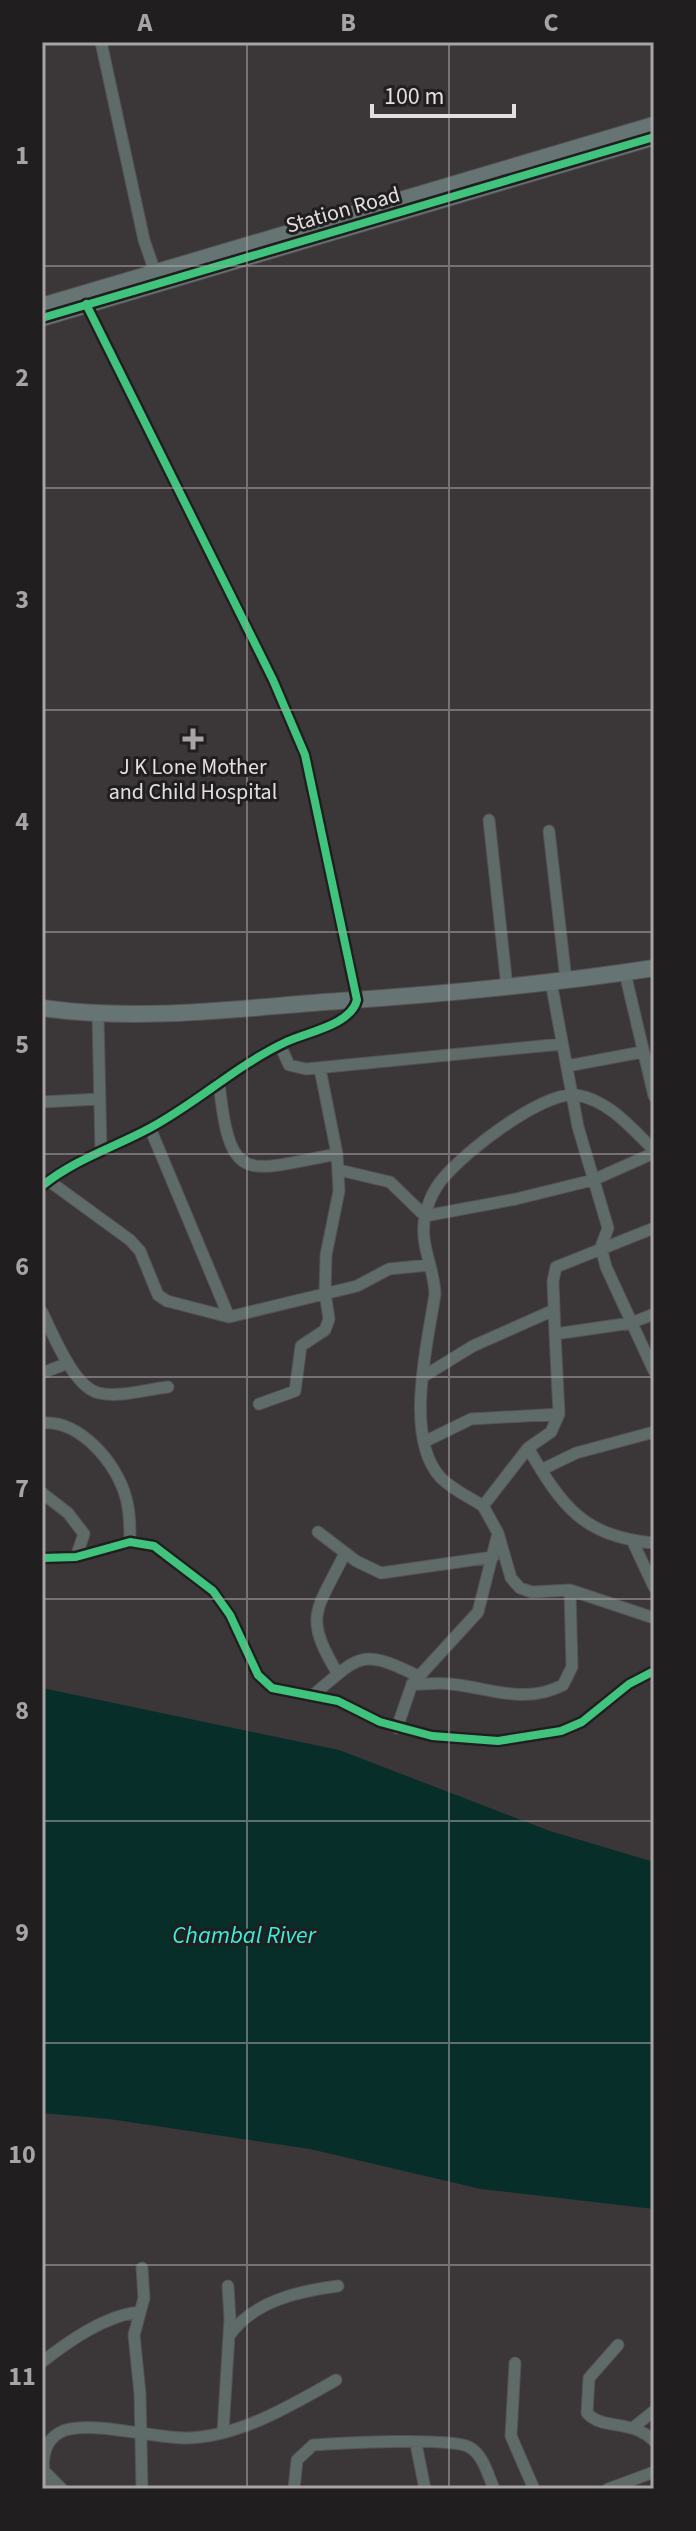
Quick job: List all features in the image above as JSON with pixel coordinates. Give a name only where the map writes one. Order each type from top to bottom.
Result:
[{"type":"street","points":[[101,42],[144,240],[157,278]]},
{"type":"street","name":"Station Road","points":[[42,318],[157,278],[654,125]]},
{"type":"street","name":"Station Road","points":[[42,306],[157,278],[654,137]]},
{"type":"street","points":[[86,304],[273,680],[305,755],[357,1000],[354,1010],[344,1018],[280,1045],[150,1128],[77,1161],[45,1184],[130,1240],[140,1251],[158,1295],[167,1301],[229,1317],[357,1286],[389,1269],[429,1265]]},
{"type":"street","points":[[489,820],[507,987]]},
{"type":"street","points":[[549,831],[562,1044],[593,1180],[608,1228],[601,1247],[606,1267],[631,1323],[650,1356],[654,1371]]},
{"type":"street","points":[[42,1008],[98,1016],[197,1014],[507,987],[654,968]]},
{"type":"street","points":[[625,973],[654,1096]]},
{"type":"street","points":[[98,1016],[101,1151]]},
{"type":"street","points":[[280,1045],[289,1065],[320,1069],[562,1044]]},
{"type":"street","points":[[567,1066],[647,1057]]},
{"type":"street","points":[[259,1404],[295,1391],[300,1378],[301,1346],[325,1330],[329,1319],[325,1293],[326,1255],[339,1191],[339,1170],[320,1069]]},
{"type":"street","points":[[219,1082],[224,1133],[243,1163],[272,1166],[337,1154]]},
{"type":"street","points":[[425,1216],[516,1199],[593,1180],[654,1152],[604,1103],[572,1094],[547,1102],[498,1131],[446,1175],[436,1187],[425,1216],[422,1244],[435,1294],[424,1376],[424,1442],[439,1476],[483,1506],[498,1533],[511,1578],[520,1588],[532,1592],[570,1590],[654,1618]]},
{"type":"street","points":[[42,1102],[99,1099]]},
{"type":"street","points":[[150,1128],[229,1317]]},
{"type":"street","points":[[339,1170],[390,1182],[425,1216]]},
{"type":"street","points":[[483,1506],[528,1448],[551,1432],[559,1414],[554,1310],[556,1267],[654,1228]]},
{"type":"street","points":[[424,1376],[473,1346],[554,1310]]},
{"type":"street","points":[[42,1312],[68,1363],[89,1389],[100,1394],[168,1387]]},
{"type":"street","points":[[555,1334],[631,1323],[654,1314]]},
{"type":"street","points":[[42,1373],[68,1363]]},
{"type":"street","points":[[424,1442],[471,1419],[559,1414]]},
{"type":"street","points":[[42,1423],[55,1422],[73,1429],[99,1450],[126,1496],[130,1542]]},
{"type":"street","points":[[541,1470],[576,1453],[654,1432]]},
{"type":"street","points":[[528,1448],[556,1496],[586,1523],[632,1540],[654,1543]]},
{"type":"street","points":[[42,1493],[81,1527],[84,1534],[76,1557]]},
{"type":"street","points":[[318,1532],[345,1553],[381,1573],[493,1557]]},
{"type":"street","points":[[397,1728],[415,1680],[478,1612],[498,1533]]},
{"type":"street","points":[[632,1540],[654,1587]]},
{"type":"street","points":[[42,1558],[76,1557],[130,1542],[154,1546],[213,1591],[230,1615],[258,1675],[272,1688],[338,1701],[397,1728],[476,1742],[546,1735],[582,1722],[619,1691],[654,1671]]},
{"type":"street","points":[[338,1674],[320,1644],[315,1622],[345,1553]]},
{"type":"street","points":[[312,1696],[354,1662],[371,1657],[415,1680],[453,1684],[508,1696],[539,1695],[563,1685],[572,1667],[570,1590]]},
{"type":"street","points":[[142,2268],[144,2298],[134,2335],[142,2489]]},
{"type":"street","points":[[223,2431],[229,2336],[228,2286]]},
{"type":"street","points":[[229,2336],[242,2322],[290,2294],[338,2286]]},
{"type":"street","points":[[42,2362],[85,2333],[123,2315],[139,2312]]},
{"type":"street","points":[[618,2345],[589,2378],[587,2413],[601,2423],[635,2426],[654,2441]]},
{"type":"street","points":[[515,2363],[511,2436],[534,2489]]},
{"type":"street","points":[[47,2489],[42,2469],[49,2442],[73,2428],[189,2438],[223,2431],[282,2410],[336,2380]]},
{"type":"street","points":[[635,2426],[654,2411]]},
{"type":"street","points":[[416,2444],[425,2489]]},
{"type":"street","points":[[294,2489],[297,2460],[313,2445],[416,2444],[471,2447],[494,2489]]},
{"type":"street","points":[[42,2469],[62,2489]]},
{"type":"street","points":[[608,2489],[654,2472]]},
{"type":"water","name":"Chambal River","points":[[42,1688],[339,1750],[550,1831],[654,1862],[654,2209],[481,2189],[310,2149],[109,2119],[42,2113]]},
{"type":"cycle path","points":[[42,318],[654,137]]},
{"type":"cycle path","points":[[42,1186],[81,1161],[167,1118],[268,1051],[337,1022],[353,1009],[357,1000],[305,755],[273,680],[86,304]]},
{"type":"cycle path","points":[[42,1558],[76,1557],[130,1542],[154,1546],[213,1591],[230,1615],[258,1675],[272,1688],[338,1701],[380,1722],[432,1736],[498,1741],[561,1731],[582,1722],[629,1684],[654,1671]]},
{"type":"place","name":"J K Lone Mother and Child Hospital","points":[[193,739]]}]
